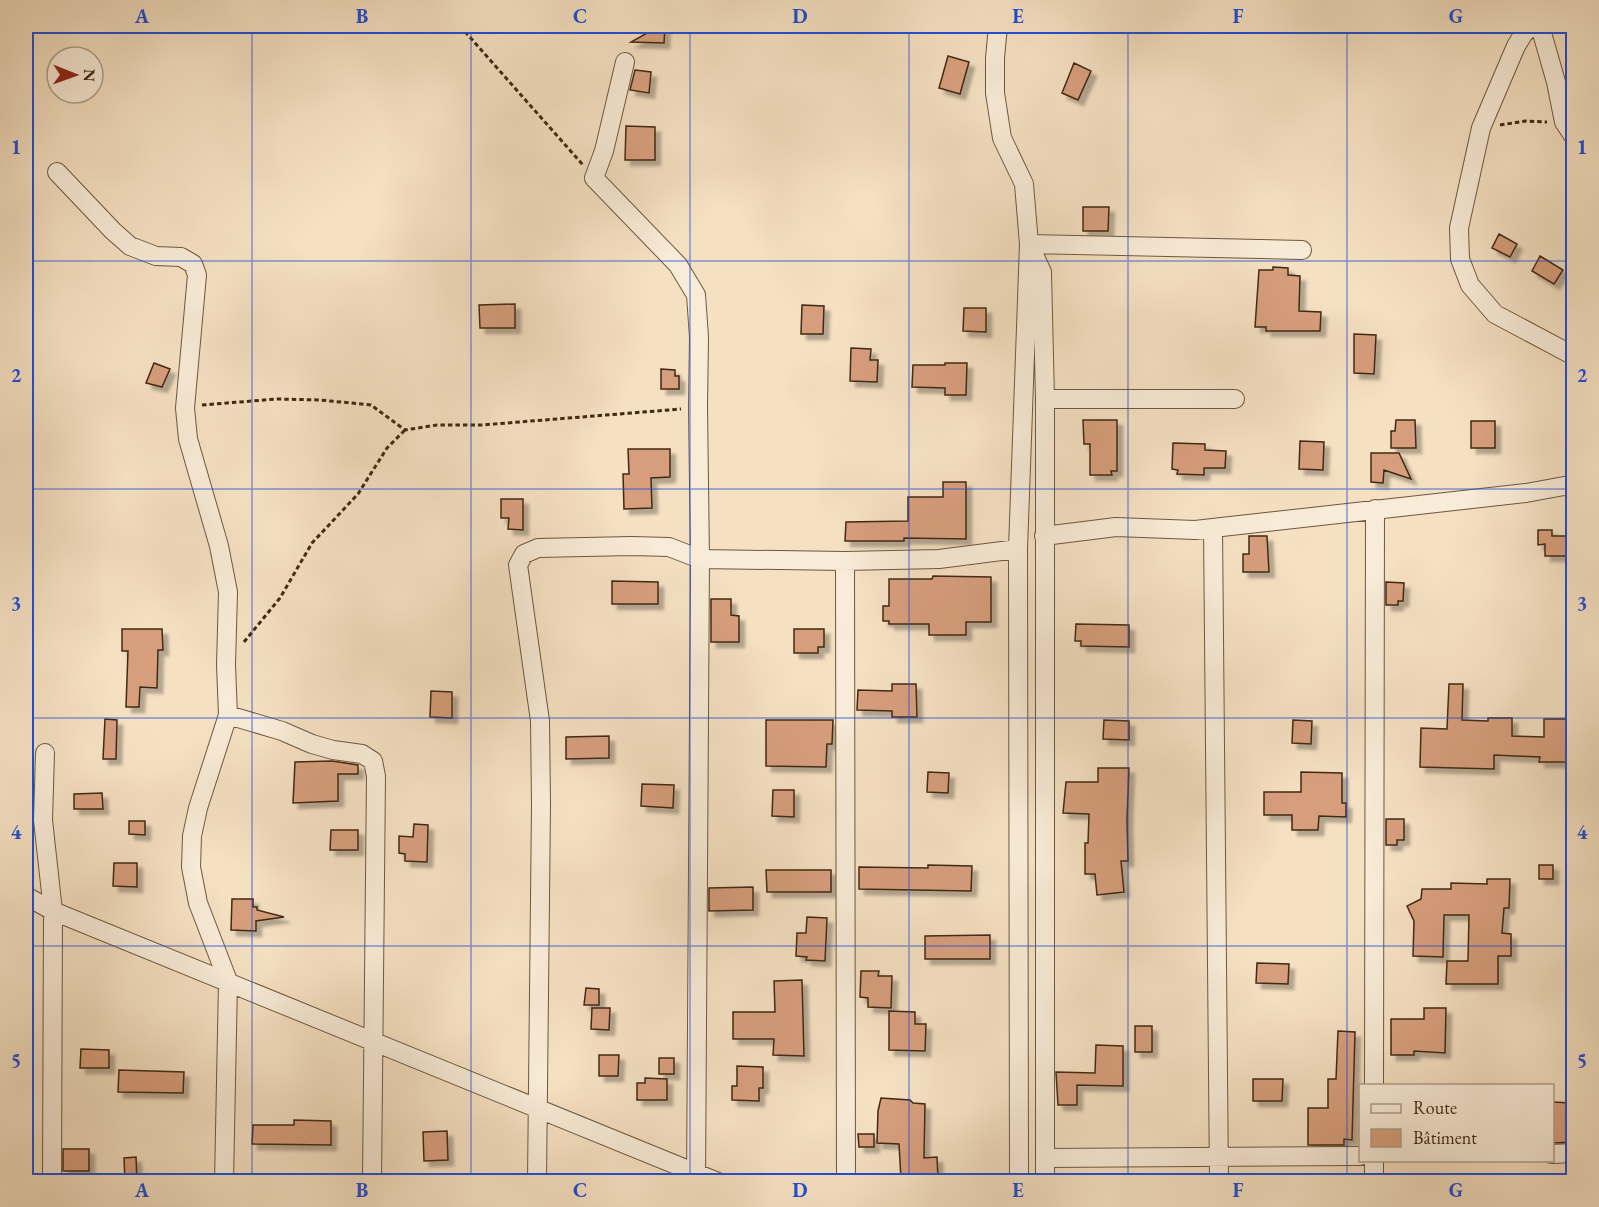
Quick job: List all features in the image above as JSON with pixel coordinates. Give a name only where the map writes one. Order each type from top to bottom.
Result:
[{"type":"street","points":[[998,26],[995,93],[1002,138],[1024,184],[1029,244],[1018,549],[1019,1182]]},
{"type":"street","points":[[1533,26],[1524,33],[1516,46],[1481,128],[1459,228],[1460,259],[1470,285],[1495,314],[1574,356]]},
{"type":"street","points":[[1540,26],[1556,82],[1564,122],[1574,137]]},
{"type":"street","points":[[625,62],[604,151],[594,178],[678,265],[696,296],[699,337],[696,1177]]},
{"type":"street","points":[[57,172],[130,246],[156,256],[181,257],[193,264],[197,275],[185,408],[188,439],[219,546],[228,592],[225,664],[228,715],[198,808],[192,836],[191,867],[198,903],[228,981],[224,1182]]},
{"type":"street","points":[[1029,244],[1302,250]]},
{"type":"street","points":[[1029,244],[1042,272],[1045,399],[1045,1182]]},
{"type":"street","points":[[1045,399],[1235,399]]},
{"type":"street","points":[[1044,536],[1116,527],[1195,530],[1526,493],[1564,486],[1574,487]]},
{"type":"street","points":[[1374,509],[1374,1084]]},
{"type":"street","points":[[1213,528],[1219,1182]]},
{"type":"street","points":[[537,1182],[540,721],[518,565],[524,554],[538,548],[632,546],[669,547],[700,559],[845,561],[939,559],[1018,549]]},
{"type":"street","points":[[845,561],[846,1182]]},
{"type":"street","points":[[228,715],[282,731],[312,744],[362,754],[373,761],[376,776],[372,1182]]},
{"type":"street","points":[[45,753],[43,820],[53,911],[52,1182]]},
{"type":"street","points":[[26,896],[53,911],[538,1108],[696,1177],[718,1182]]},
{"type":"street","points":[[1554,1154],[1574,1154]]},
{"type":"street","points":[[1045,1158],[1359,1156]]},
{"type":"street","points":[[1374,1162],[1374,1182]]},
{"type":"path","points":[[460,26],[594,178]]},
{"type":"path","points":[[1481,128],[1526,121],[1552,122]]},
{"type":"path","points":[[185,408],[277,399],[320,399],[371,405],[405,430]]},
{"type":"path","points":[[225,664],[280,598],[312,543],[358,494],[387,448],[405,430],[437,425],[482,424],[698,407]]},
{"type":"building","points":[[649,26],[665,26],[664,43],[631,42],[649,32]]},
{"type":"building","points":[[948,56],[969,62],[960,94],[939,88]]},
{"type":"building","points":[[1074,63],[1091,71],[1078,100],[1062,93]]},
{"type":"building","points":[[635,70],[651,72],[649,93],[630,90]]},
{"type":"building","points":[[626,126],[655,127],[655,160],[625,160]]},
{"type":"building","points":[[1083,207],[1109,207],[1108,231],[1083,231]]},
{"type":"building","points":[[1499,234],[1517,244],[1510,257],[1492,248]]},
{"type":"building","points":[[1540,256],[1563,270],[1554,284],[1532,271]]},
{"type":"building","points":[[1273,267],[1288,268],[1288,275],[1300,276],[1299,311],[1321,312],[1320,331],[1266,331],[1266,327],[1255,327],[1259,270],[1273,270]]},
{"type":"building","points":[[515,304],[515,328],[480,328],[479,305]]},
{"type":"building","points":[[802,305],[824,306],[823,334],[801,334]]},
{"type":"building","points":[[964,308],[986,308],[986,332],[963,331]]},
{"type":"building","points":[[1354,334],[1376,335],[1374,374],[1354,373]]},
{"type":"building","points":[[851,348],[871,349],[870,360],[878,360],[877,382],[850,381]]},
{"type":"building","points":[[154,363],[170,369],[162,387],[146,383]]},
{"type":"building","points":[[945,363],[967,363],[966,395],[945,395],[945,388],[912,387],[913,365],[945,365]]},
{"type":"building","points":[[661,369],[675,370],[675,376],[679,376],[679,389],[661,389]]},
{"type":"building","points":[[1083,420],[1117,420],[1117,471],[1111,471],[1112,475],[1090,475],[1090,444],[1084,444]]},
{"type":"building","points":[[1396,420],[1415,420],[1416,448],[1391,448],[1391,431],[1395,431]]},
{"type":"building","points":[[1471,421],[1495,421],[1495,448],[1471,448]]},
{"type":"building","points":[[1300,441],[1324,442],[1323,470],[1299,469]]},
{"type":"building","points":[[1173,443],[1205,444],[1205,450],[1226,451],[1225,468],[1204,468],[1204,475],[1177,474],[1178,470],[1172,469]]},
{"type":"building","points":[[628,449],[670,449],[670,477],[651,478],[652,508],[624,509],[623,474],[629,474]]},
{"type":"building","points":[[1371,453],[1399,453],[1411,479],[1384,470],[1383,483],[1371,482]]},
{"type":"building","points":[[943,482],[966,482],[966,539],[904,538],[904,541],[845,541],[846,522],[908,521],[908,497],[943,497]]},
{"type":"building","points":[[501,499],[523,499],[523,530],[508,529],[509,518],[501,518]]},
{"type":"building","points":[[1538,530],[1552,530],[1552,536],[1574,536],[1574,556],[1545,556],[1545,544],[1538,545]]},
{"type":"building","points":[[1249,536],[1267,536],[1269,572],[1243,572],[1243,554],[1249,554]]},
{"type":"building","points":[[933,576],[991,577],[991,622],[966,622],[966,635],[929,635],[929,624],[889,624],[889,621],[883,621],[883,606],[889,606],[889,579],[932,579]]},
{"type":"building","points":[[612,581],[658,582],[658,604],[612,604]]},
{"type":"building","points":[[1386,582],[1404,583],[1403,601],[1398,601],[1398,605],[1386,605]]},
{"type":"building","points":[[711,599],[731,599],[731,615],[739,616],[739,642],[711,642]]},
{"type":"building","points":[[1076,624],[1129,625],[1129,647],[1081,646],[1081,641],[1075,641]]},
{"type":"building","points":[[122,629],[162,629],[163,650],[158,650],[157,688],[140,687],[139,707],[126,707],[128,651],[122,651]]},
{"type":"building","points":[[794,629],[824,629],[824,647],[818,647],[818,653],[794,653]]},
{"type":"building","points":[[892,684],[916,684],[917,717],[892,717],[892,711],[857,710],[858,690],[892,691]]},
{"type":"building","points":[[1449,684],[1463,684],[1462,720],[1488,721],[1488,718],[1512,718],[1512,736],[1544,737],[1544,719],[1574,719],[1574,762],[1539,762],[1540,757],[1494,755],[1494,769],[1420,767],[1421,728],[1447,729]]},
{"type":"building","points":[[431,691],[452,692],[452,718],[430,717]]},
{"type":"building","points":[[105,719],[117,720],[116,759],[103,759]]},
{"type":"building","points":[[766,720],[833,720],[832,744],[827,744],[826,767],[766,766]]},
{"type":"building","points":[[1104,720],[1129,721],[1129,740],[1103,739]]},
{"type":"building","points":[[1293,720],[1312,721],[1311,744],[1292,743]]},
{"type":"building","points":[[609,736],[609,758],[566,759],[566,737]]},
{"type":"building","points":[[332,761],[358,765],[358,774],[338,774],[338,801],[293,803],[295,762]]},
{"type":"building","points":[[1098,768],[1129,768],[1128,861],[1121,861],[1124,892],[1097,895],[1095,874],[1085,874],[1085,843],[1088,843],[1089,814],[1063,813],[1066,782],[1098,782]]},
{"type":"building","points":[[928,772],[949,773],[948,793],[927,792]]},
{"type":"building","points":[[1301,772],[1342,773],[1342,803],[1346,803],[1346,817],[1319,816],[1318,830],[1292,830],[1292,815],[1264,815],[1264,792],[1301,792]]},
{"type":"building","points":[[642,784],[674,785],[673,808],[641,806]]},
{"type":"building","points":[[773,790],[794,790],[794,817],[772,816]]},
{"type":"building","points":[[102,793],[103,809],[74,809],[74,794]]},
{"type":"building","points":[[1386,819],[1404,819],[1404,840],[1397,840],[1397,845],[1386,845]]},
{"type":"building","points":[[129,821],[145,821],[145,835],[129,834]]},
{"type":"building","points":[[414,824],[428,825],[427,862],[405,861],[405,854],[399,853],[399,836],[413,837]]},
{"type":"building","points":[[331,830],[358,830],[358,850],[330,850]]},
{"type":"building","points":[[114,863],[137,863],[137,887],[113,886]]},
{"type":"building","points":[[928,865],[972,866],[971,891],[859,889],[859,867],[928,868]]},
{"type":"building","points":[[1539,865],[1553,865],[1553,879],[1539,879]]},
{"type":"building","points":[[766,870],[831,870],[831,892],[767,892]]},
{"type":"building","points":[[1487,879],[1510,879],[1509,908],[1504,908],[1502,933],[1511,934],[1511,956],[1498,956],[1498,984],[1446,984],[1447,961],[1468,961],[1469,915],[1444,915],[1443,957],[1413,956],[1414,921],[1407,906],[1421,899],[1422,889],[1451,889],[1451,883],[1487,884]]},
{"type":"building","points":[[753,887],[753,910],[709,911],[709,888]]},
{"type":"building","points":[[232,899],[253,899],[253,907],[257,907],[257,910],[284,917],[256,921],[256,931],[231,930]]},
{"type":"building","points":[[807,917],[827,918],[825,961],[806,960],[807,957],[796,956],[797,933],[806,933]]},
{"type":"building","points":[[990,935],[990,959],[925,959],[925,936]]},
{"type":"building","points":[[1257,963],[1289,964],[1288,984],[1256,983]]},
{"type":"building","points":[[861,971],[879,971],[878,976],[892,976],[891,1008],[868,1007],[868,998],[860,997]]},
{"type":"building","points":[[802,980],[804,1056],[773,1055],[774,1039],[733,1039],[733,1012],[775,1012],[774,981]]},
{"type":"building","points":[[586,988],[599,989],[599,1005],[584,1005]]},
{"type":"building","points":[[592,1008],[610,1008],[609,1030],[591,1029]]},
{"type":"building","points":[[1424,1008],[1446,1008],[1445,1053],[1414,1051],[1414,1055],[1391,1055],[1391,1019],[1424,1019]]},
{"type":"building","points":[[889,1011],[915,1012],[915,1024],[926,1024],[925,1051],[889,1050]]},
{"type":"building","points":[[1135,1026],[1152,1026],[1152,1052],[1135,1052]]},
{"type":"building","points":[[1338,1031],[1355,1032],[1352,1140],[1344,1139],[1344,1145],[1308,1145],[1308,1108],[1328,1108],[1328,1079],[1336,1079]]},
{"type":"building","points":[[1096,1045],[1123,1046],[1123,1086],[1077,1085],[1077,1105],[1058,1105],[1056,1072],[1095,1073]]},
{"type":"building","points":[[81,1049],[109,1050],[109,1068],[80,1068]]},
{"type":"building","points":[[599,1055],[619,1055],[618,1076],[599,1076]]},
{"type":"building","points":[[659,1058],[674,1058],[674,1074],[659,1074]]},
{"type":"building","points":[[737,1066],[763,1067],[763,1088],[759,1088],[759,1101],[732,1100],[732,1086],[737,1086]]},
{"type":"building","points":[[119,1070],[184,1072],[183,1093],[118,1092]]},
{"type":"building","points":[[645,1078],[667,1079],[667,1100],[637,1100],[637,1083],[645,1083]]},
{"type":"building","points":[[1253,1079],[1283,1079],[1282,1101],[1253,1101]]},
{"type":"building","points":[[881,1098],[910,1100],[913,1103],[925,1104],[924,1158],[937,1157],[938,1177],[901,1179],[899,1144],[877,1143],[878,1111]]},
{"type":"building","points":[[1554,1102],[1572,1103],[1574,1142],[1554,1143]]},
{"type":"building","points":[[294,1120],[331,1121],[331,1145],[252,1144],[253,1125],[294,1125]]},
{"type":"building","points":[[447,1131],[448,1160],[424,1161],[423,1132]]},
{"type":"building","points":[[858,1134],[874,1134],[874,1147],[859,1147]]},
{"type":"building","points":[[63,1149],[89,1149],[89,1171],[63,1171]]},
{"type":"building","points":[[136,1157],[137,1182],[125,1182],[124,1158]]}]
